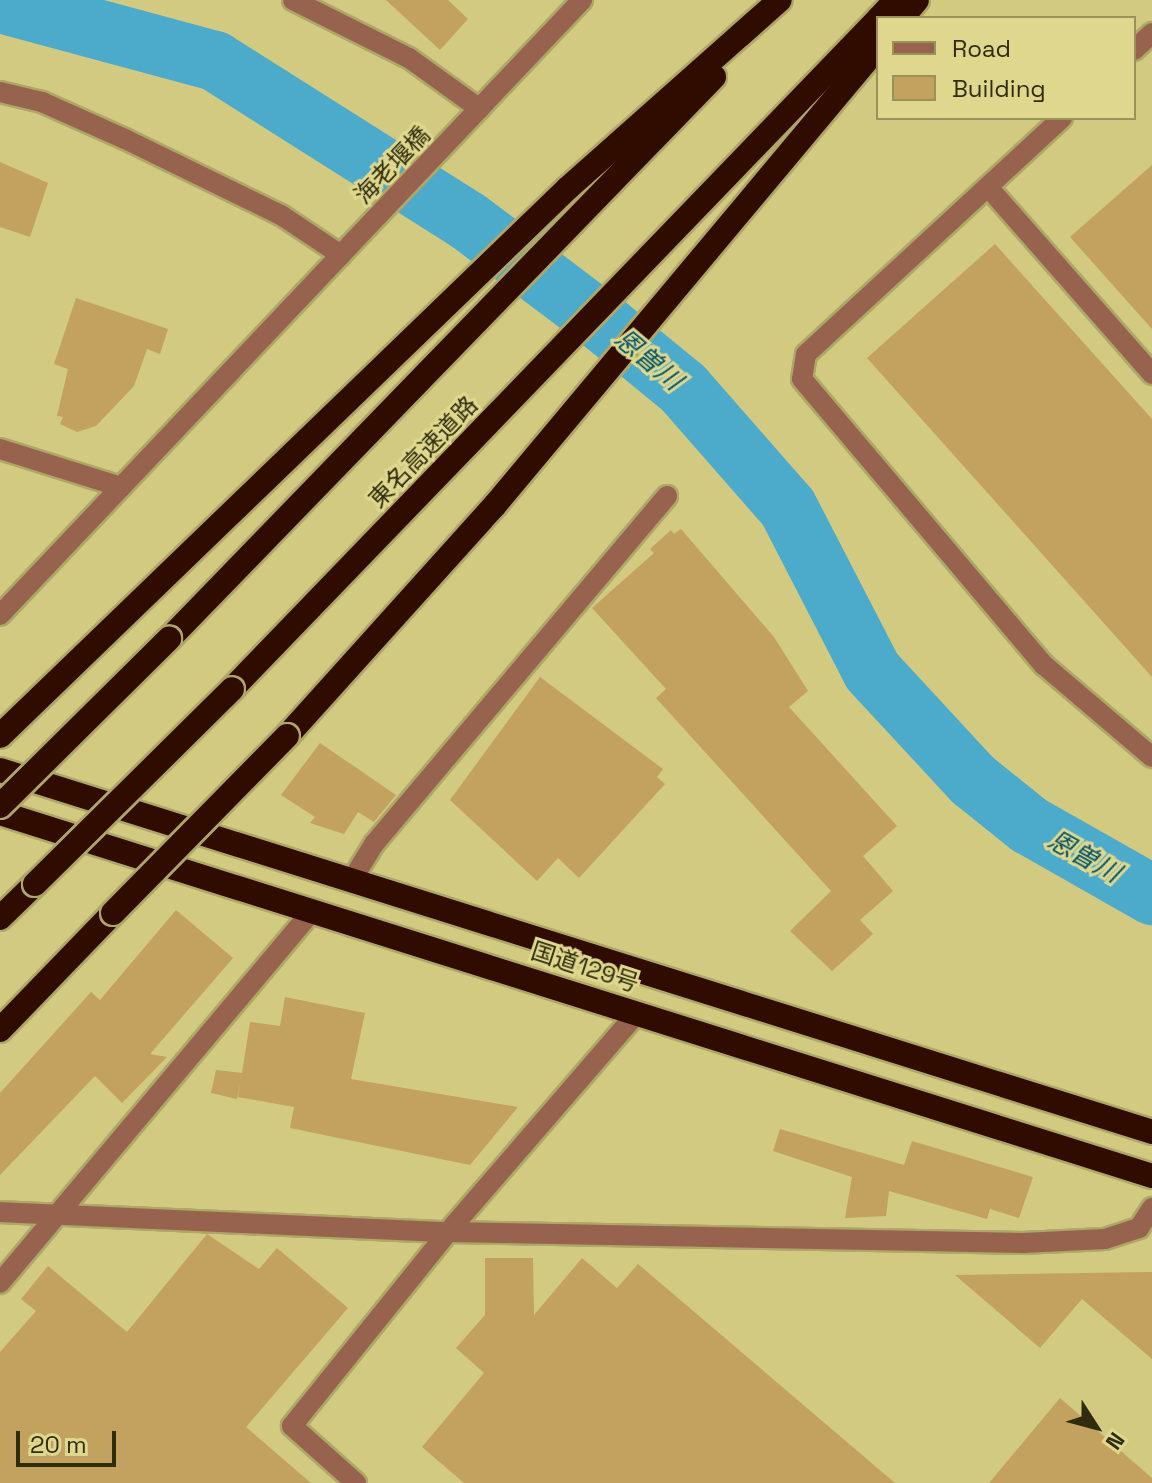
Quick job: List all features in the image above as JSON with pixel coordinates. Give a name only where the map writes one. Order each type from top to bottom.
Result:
[{"type":"highway","points":[[0,736],[568,188],[780,0]]},
{"type":"highway","name":"東名高速道路","points":[[0,806],[595,202],[788,0]]},
{"type":"highway","name":"東名高速道路","points":[[880,16],[896,0]]},
{"type":"highway","points":[[904,16],[917,0]]},
{"type":"highway","name":"東名高速道路","points":[[0,918],[243,678],[876,20]]},
{"type":"highway","points":[[0,1030],[287,736],[485,517],[876,49]]},
{"type":"highway","name":"国道129号","points":[[0,770],[1152,1132]]},
{"type":"highway","name":"国道129号","points":[[0,813],[1152,1176]]},
{"type":"highway","points":[[0,1021],[113,913]]},
{"type":"street","points":[[293,0],[409,58],[480,109]]},
{"type":"street","name":"海老堰橋","points":[[0,615],[582,0]]},
{"type":"street","points":[[1136,48],[1152,33]]},
{"type":"street","points":[[0,92],[42,102],[125,139],[281,215],[341,255]]},
{"type":"street","points":[[1060,120],[806,354],[802,379],[1044,665],[1152,757]]},
{"type":"street","points":[[988,187],[1152,374]]},
{"type":"street","points":[[0,449],[121,487]]},
{"type":"street","points":[[352,880],[374,844],[667,496]]},
{"type":"street","points":[[0,1283],[313,910]]},
{"type":"street","points":[[356,1483],[292,1426],[448,1232],[637,1013]]},
{"type":"street","points":[[0,1212],[60,1212],[448,1232],[1023,1243],[1105,1239],[1139,1228],[1152,1208]]},
{"type":"building","points":[[386,0],[448,0],[468,19],[440,50]]},
{"type":"building","points":[[0,162],[48,183],[30,237],[0,227]]},
{"type":"building","points":[[1152,165],[1152,329],[1070,237]]},
{"type":"building","points":[[995,244],[1152,419],[1152,677],[867,358]]},
{"type":"building","points":[[76,298],[168,329],[160,354],[147,349],[134,386],[96,426],[77,432],[60,424],[63,417],[57,416],[68,369],[54,364]]},
{"type":"building","points":[[681,529],[774,637],[808,691],[789,707],[897,826],[863,856],[893,891],[860,920],[873,934],[832,971],[790,931],[831,891],[656,698],[666,689],[592,608],[654,553],[650,549],[671,530],[674,534]]},
{"type":"building","points":[[540,677],[663,769],[657,777],[665,784],[579,878],[558,858],[537,881],[450,800]]},
{"type":"building","points":[[320,743],[396,795],[374,822],[358,812],[344,834],[310,823],[315,817],[281,795]]},
{"type":"building","points":[[176,910],[233,958],[150,1054],[167,1057],[122,1103],[95,1076],[0,1175],[0,1093],[91,992],[100,1000]]},
{"type":"building","points":[[285,997],[365,1013],[351,1079],[518,1107],[470,1165],[290,1128],[294,1107],[238,1097],[241,1081],[237,1099],[211,1093],[216,1070],[242,1073],[250,1022],[280,1026]]},
{"type":"building","points":[[780,1129],[904,1165],[912,1141],[1033,1177],[1019,1218],[990,1209],[987,1219],[889,1191],[886,1216],[845,1218],[852,1177],[773,1151]]},
{"type":"building","points":[[207,1234],[259,1269],[277,1248],[348,1308],[246,1427],[311,1483],[0,1483],[0,1352],[36,1311],[21,1299],[48,1266],[127,1332]]},
{"type":"building","points":[[485,1258],[533,1258],[534,1315],[582,1258],[617,1288],[638,1264],[895,1483],[464,1483],[422,1447],[484,1373],[456,1348],[485,1315]]},
{"type":"building","points":[[1152,1272],[1152,1359],[1082,1299],[1040,1348],[955,1275]]},
{"type":"building","points":[[1060,1398],[1152,1478],[1152,1483],[989,1483]]},
{"type":"waterway","name":"恩曽川","points":[[0,3],[215,61],[468,221],[606,325],[683,388],[788,508],[872,671],[973,780],[1029,825],[1152,895]]}]
